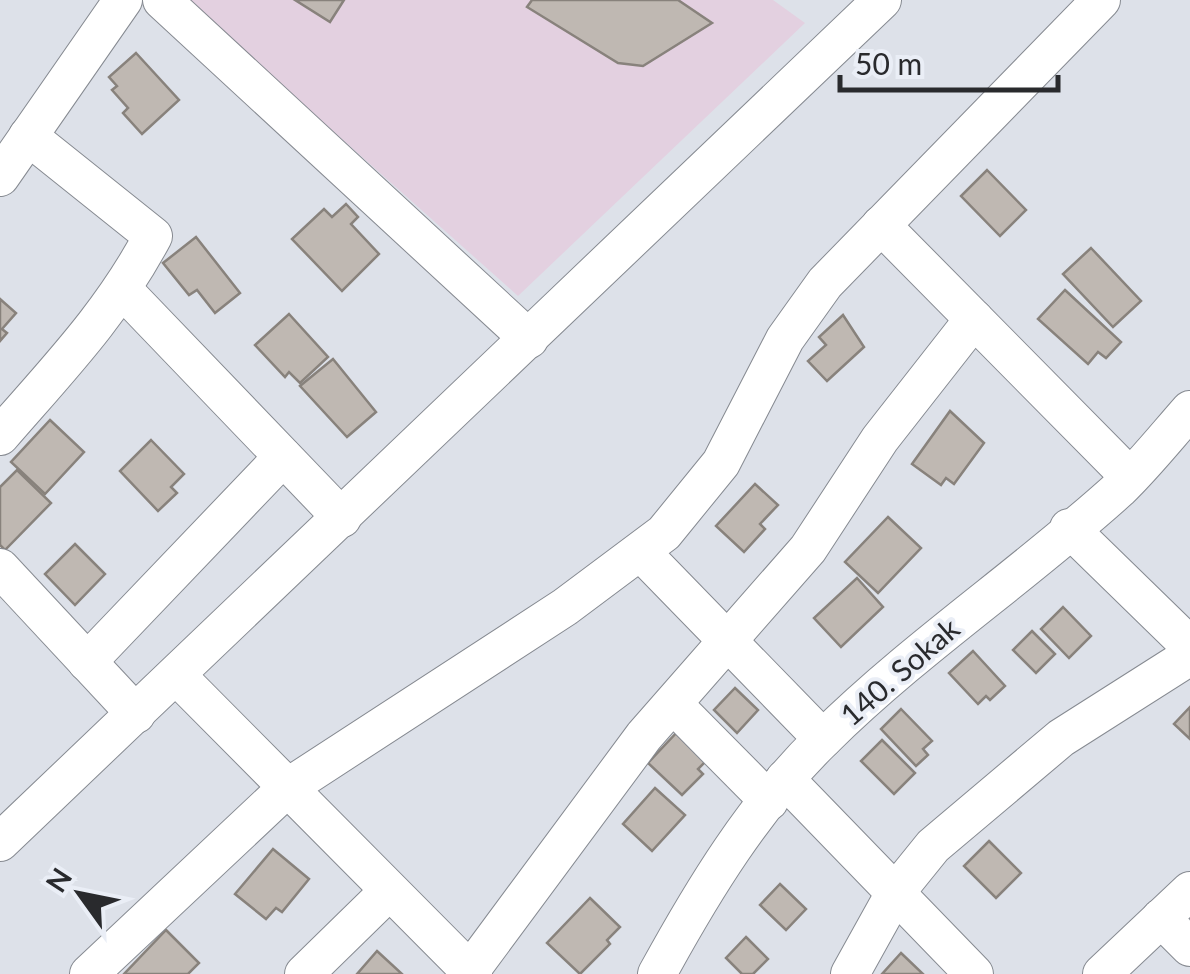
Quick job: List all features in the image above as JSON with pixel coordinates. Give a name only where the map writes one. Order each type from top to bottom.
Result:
[{"type":"street","points":[[0,176],[123,0]]},
{"type":"street","points":[[162,0],[529,339]]},
{"type":"street","points":[[2,838],[882,0]]},
{"type":"street","points":[[89,974],[286,788],[642,553],[684,511],[722,463],[804,310],[881,224],[1101,0]]},
{"type":"street","points":[[0,436],[124,291],[153,236],[28,136]]},
{"type":"street","points":[[881,224],[1130,477]]},
{"type":"street","points":[[124,291],[342,518]]},
{"type":"street","points":[[176,676],[471,972],[673,704],[808,550],[880,439],[974,318]]},
{"type":"street","name":"140. Sokak","points":[[657,974],[705,887],[777,790],[823,738],[942,631],[1130,477],[1190,410]]},
{"type":"street","points":[[87,662],[283,457]]},
{"type":"street","points":[[1069,528],[1190,646]]},
{"type":"street","points":[[642,553],[823,738]]},
{"type":"street","points":[[0,568],[136,714]]},
{"type":"street","points":[[850,974],[895,893],[933,846],[1061,738],[1190,656]]},
{"type":"street","points":[[673,704],[895,893],[974,974]]},
{"type":"street","points":[[304,974],[390,891]]},
{"type":"street","points":[[1102,974],[1190,891]]},
{"type":"street","points":[[1161,918],[1190,947]]},
{"type":"shaded area","points":[[186,0],[773,0],[805,23],[518,296]]},
{"type":"building","points":[[295,0],[344,0],[330,22]]},
{"type":"building","points":[[532,0],[678,0],[712,23],[643,66],[618,63],[527,7]]},
{"type":"building","points":[[136,53],[179,100],[142,134],[123,113],[128,108],[112,90],[117,86],[109,77]]},
{"type":"building","points":[[987,170],[1026,210],[1000,236],[961,196]]},
{"type":"building","points":[[346,204],[358,217],[351,224],[379,254],[342,291],[292,239],[324,209],[332,217]]},
{"type":"building","points":[[196,237],[240,293],[215,313],[197,290],[189,295],[163,263]]},
{"type":"building","points":[[1091,248],[1141,301],[1113,327],[1063,274]]},
{"type":"building","points":[[1065,290],[1121,342],[1106,358],[1098,352],[1088,364],[1038,319]]},
{"type":"building","points":[[0,299],[16,313],[2,329],[7,333],[0,341]]},
{"type":"building","points":[[289,314],[328,357],[300,383],[289,372],[285,377],[255,345]]},
{"type":"building","points":[[843,315],[864,347],[827,381],[808,361],[826,345],[819,337]]},
{"type":"building","points":[[333,359],[376,412],[347,437],[300,386]]},
{"type":"building","points":[[950,411],[984,443],[954,484],[946,478],[941,485],[912,464]]},
{"type":"building","points":[[50,420],[84,452],[45,494],[11,462]]},
{"type":"building","points":[[151,440],[184,474],[171,487],[177,493],[158,511],[120,471]]},
{"type":"building","points":[[17,470],[51,503],[5,550],[0,545],[0,487]]},
{"type":"building","points":[[755,484],[778,505],[760,524],[765,529],[744,552],[716,526]]},
{"type":"building","points":[[888,517],[921,548],[878,593],[845,562]]},
{"type":"building","points":[[75,544],[105,574],[75,605],[45,574]]},
{"type":"building","points":[[857,578],[883,607],[841,647],[814,618]]},
{"type":"building","points":[[1063,607],[1091,636],[1069,658],[1041,629]]},
{"type":"building","points":[[1032,631],[1055,654],[1036,673],[1013,650]]},
{"type":"building","points":[[973,651],[1005,686],[990,700],[986,696],[978,704],[949,673]]},
{"type":"building","points":[[735,688],[758,710],[737,733],[714,710]]},
{"type":"building","points":[[1190,707],[1190,739],[1174,724]]},
{"type":"building","points":[[901,709],[932,741],[923,749],[928,755],[916,766],[881,729]]},
{"type":"building","points":[[680,729],[710,757],[698,769],[703,774],[682,795],[648,763]]},
{"type":"building","points":[[882,740],[915,773],[894,794],[861,761]]},
{"type":"building","points":[[655,788],[685,815],[652,851],[623,824]]},
{"type":"building","points":[[989,841],[1021,873],[996,898],[964,866]]},
{"type":"building","points":[[273,849],[309,879],[282,912],[276,908],[266,919],[235,894]]},
{"type":"building","points":[[780,884],[806,909],[786,930],[760,905]]},
{"type":"building","points":[[590,898],[620,927],[607,940],[610,944],[580,974],[547,943]]},
{"type":"building","points":[[166,930],[199,963],[188,974],[124,974]]},
{"type":"building","points":[[746,937],[768,959],[753,974],[742,974],[726,958]]},
{"type":"building","points":[[377,951],[402,974],[357,974]]},
{"type":"building","points":[[901,953],[923,974],[882,974]]}]
